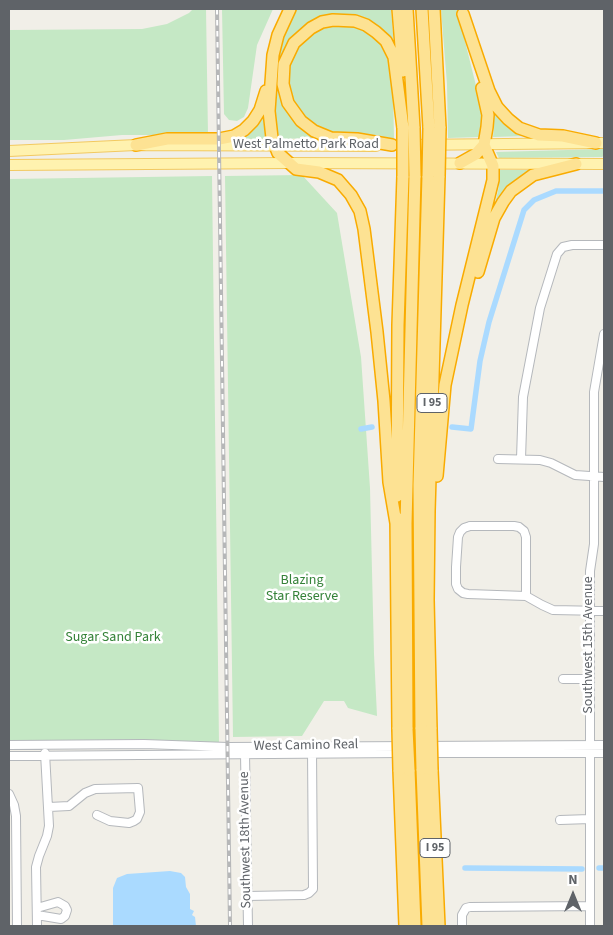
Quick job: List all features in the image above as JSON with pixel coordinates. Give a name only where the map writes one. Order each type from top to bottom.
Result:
[{"type":"highway","points":[[290,9],[274,45],[271,67],[269,118],[274,146],[288,163],[296,169],[312,170],[333,177],[351,195],[360,211],[377,332],[389,482],[396,523]]},
{"type":"highway","name":"I 95","points":[[398,9],[404,106],[408,128],[403,176],[398,325],[396,523],[403,729],[406,926]]},
{"type":"highway","points":[[407,9],[414,114],[408,128]]},
{"type":"highway","points":[[422,9],[434,128]]},
{"type":"highway","name":"I 95","points":[[434,9],[438,62],[434,128],[429,473],[429,630],[426,729],[427,770],[439,926]]},
{"type":"highway","points":[[462,12],[489,91],[497,107],[508,119],[519,128],[539,135],[563,136],[600,143]]},
{"type":"highway","points":[[460,163],[476,154],[484,145],[488,127],[487,109],[462,12]]},
{"type":"highway","points":[[392,146],[356,139],[331,138],[314,131],[301,121],[288,103],[283,84],[284,64],[294,43],[311,28],[322,22],[333,20],[356,21],[366,25],[386,42],[394,57],[415,176],[403,729]]},
{"type":"highway","points":[[401,47],[414,114]]},
{"type":"highway","points":[[136,145],[167,139],[225,139],[239,133],[253,121],[260,110],[271,67]]},
{"type":"highway","points":[[429,630],[441,413],[457,330],[492,188],[494,172],[484,145]]},
{"type":"highway","points":[[457,330],[466,310],[492,225],[502,202],[516,186],[533,175],[576,164]]},
{"type":"highway","points":[[426,729],[419,485],[434,176]]},
{"type":"highway","points":[[404,770],[415,926]]},
{"type":"highway","points":[[427,770],[428,926]]},
{"type":"main road","name":"West Palmetto Park Road","points":[[9,151],[136,145],[392,146],[600,143]]},
{"type":"main road","name":"West Palmetto Park Road","points":[[9,166],[288,163],[604,164]]},
{"type":"street","points":[[521,459],[521,413],[536,326],[557,254],[563,247],[572,245],[604,245]]},
{"type":"street","name":"Southwest 15th Avenue","points":[[590,926],[589,611],[590,571],[597,544],[594,476],[598,410],[596,376],[604,334]]},
{"type":"street","points":[[498,460],[546,461],[575,475],[604,476]]},
{"type":"street","points":[[526,596],[526,537],[524,531],[520,527],[514,526],[470,526],[464,528],[458,537],[456,567],[456,584],[463,593],[526,596],[542,606],[554,610],[604,611]]},
{"type":"street","points":[[563,679],[590,679]]},
{"type":"street","name":"West Camino Real","points":[[9,745],[144,744],[312,749],[589,749],[604,745]]},
{"type":"street","points":[[37,926],[37,862],[48,831],[49,807],[45,745]]},
{"type":"street","points":[[247,896],[304,896],[311,891],[314,883],[312,749]]},
{"type":"street","name":"West Camino Real","points":[[9,756],[245,754],[312,749]]},
{"type":"street","name":"West Camino Real","points":[[589,749],[604,753]]},
{"type":"street","name":"Southwest 18th Avenue","points":[[245,754],[248,926]]},
{"type":"street","points":[[49,807],[69,806],[85,793],[95,789],[138,788],[140,812],[134,821],[129,823],[110,821],[97,815]]},
{"type":"street","points":[[9,794],[16,816],[17,926]]},
{"type":"street","points":[[560,820],[590,820]]},
{"type":"street","points":[[462,926],[462,915],[470,907],[590,906]]},
{"type":"green space","points":[[193,9],[206,9],[208,135],[122,135],[64,140],[9,140],[9,30],[142,29],[167,24]]},
{"type":"green space","points":[[222,9],[273,9],[257,45],[248,108],[244,117],[237,121],[229,120],[224,114]]},
{"type":"green space","points":[[294,9],[391,9],[394,46],[360,20],[304,29],[281,84],[317,138],[279,139],[274,122],[276,52]]},
{"type":"green space","points":[[441,9],[457,9],[484,118],[479,137],[448,138],[447,84]]},
{"type":"green space","points":[[326,25],[353,25],[372,34],[384,48],[391,63],[394,138],[347,138],[331,135],[300,118],[287,89],[289,60],[302,39]]},
{"type":"green space","points":[[491,104],[528,136],[493,137],[494,126]]},
{"type":"green space","points":[[264,113],[266,139],[236,140]]},
{"type":"green space","points":[[604,149],[604,156],[602,157],[499,158],[496,152]]},
{"type":"green space","points":[[499,170],[536,170],[494,209],[499,186]]},
{"type":"green space","name":"Blazing Star Reserve","points":[[302,175],[337,213],[361,357],[370,488],[377,716],[348,708],[344,701],[324,701],[302,736],[233,737],[225,176]]},
{"type":"green space","name":"Sugar Sand Park","points":[[212,176],[219,744],[9,743],[9,179]]},
{"type":"water","points":[[170,871],[181,873],[185,877],[186,887],[190,894],[190,909],[194,911],[192,915],[195,917],[196,926],[113,926],[113,888],[117,878],[127,874]]},
{"type":"waterway","points":[[452,427],[471,429],[480,361],[489,322],[524,210],[534,200],[556,191],[604,191]]},
{"type":"waterway","points":[[361,429],[372,427]]},
{"type":"waterway","points":[[465,868],[582,869]]},
{"type":"waterway","points":[[599,868],[604,868]]},
{"type":"railway","points":[[217,9],[230,926]]}]
